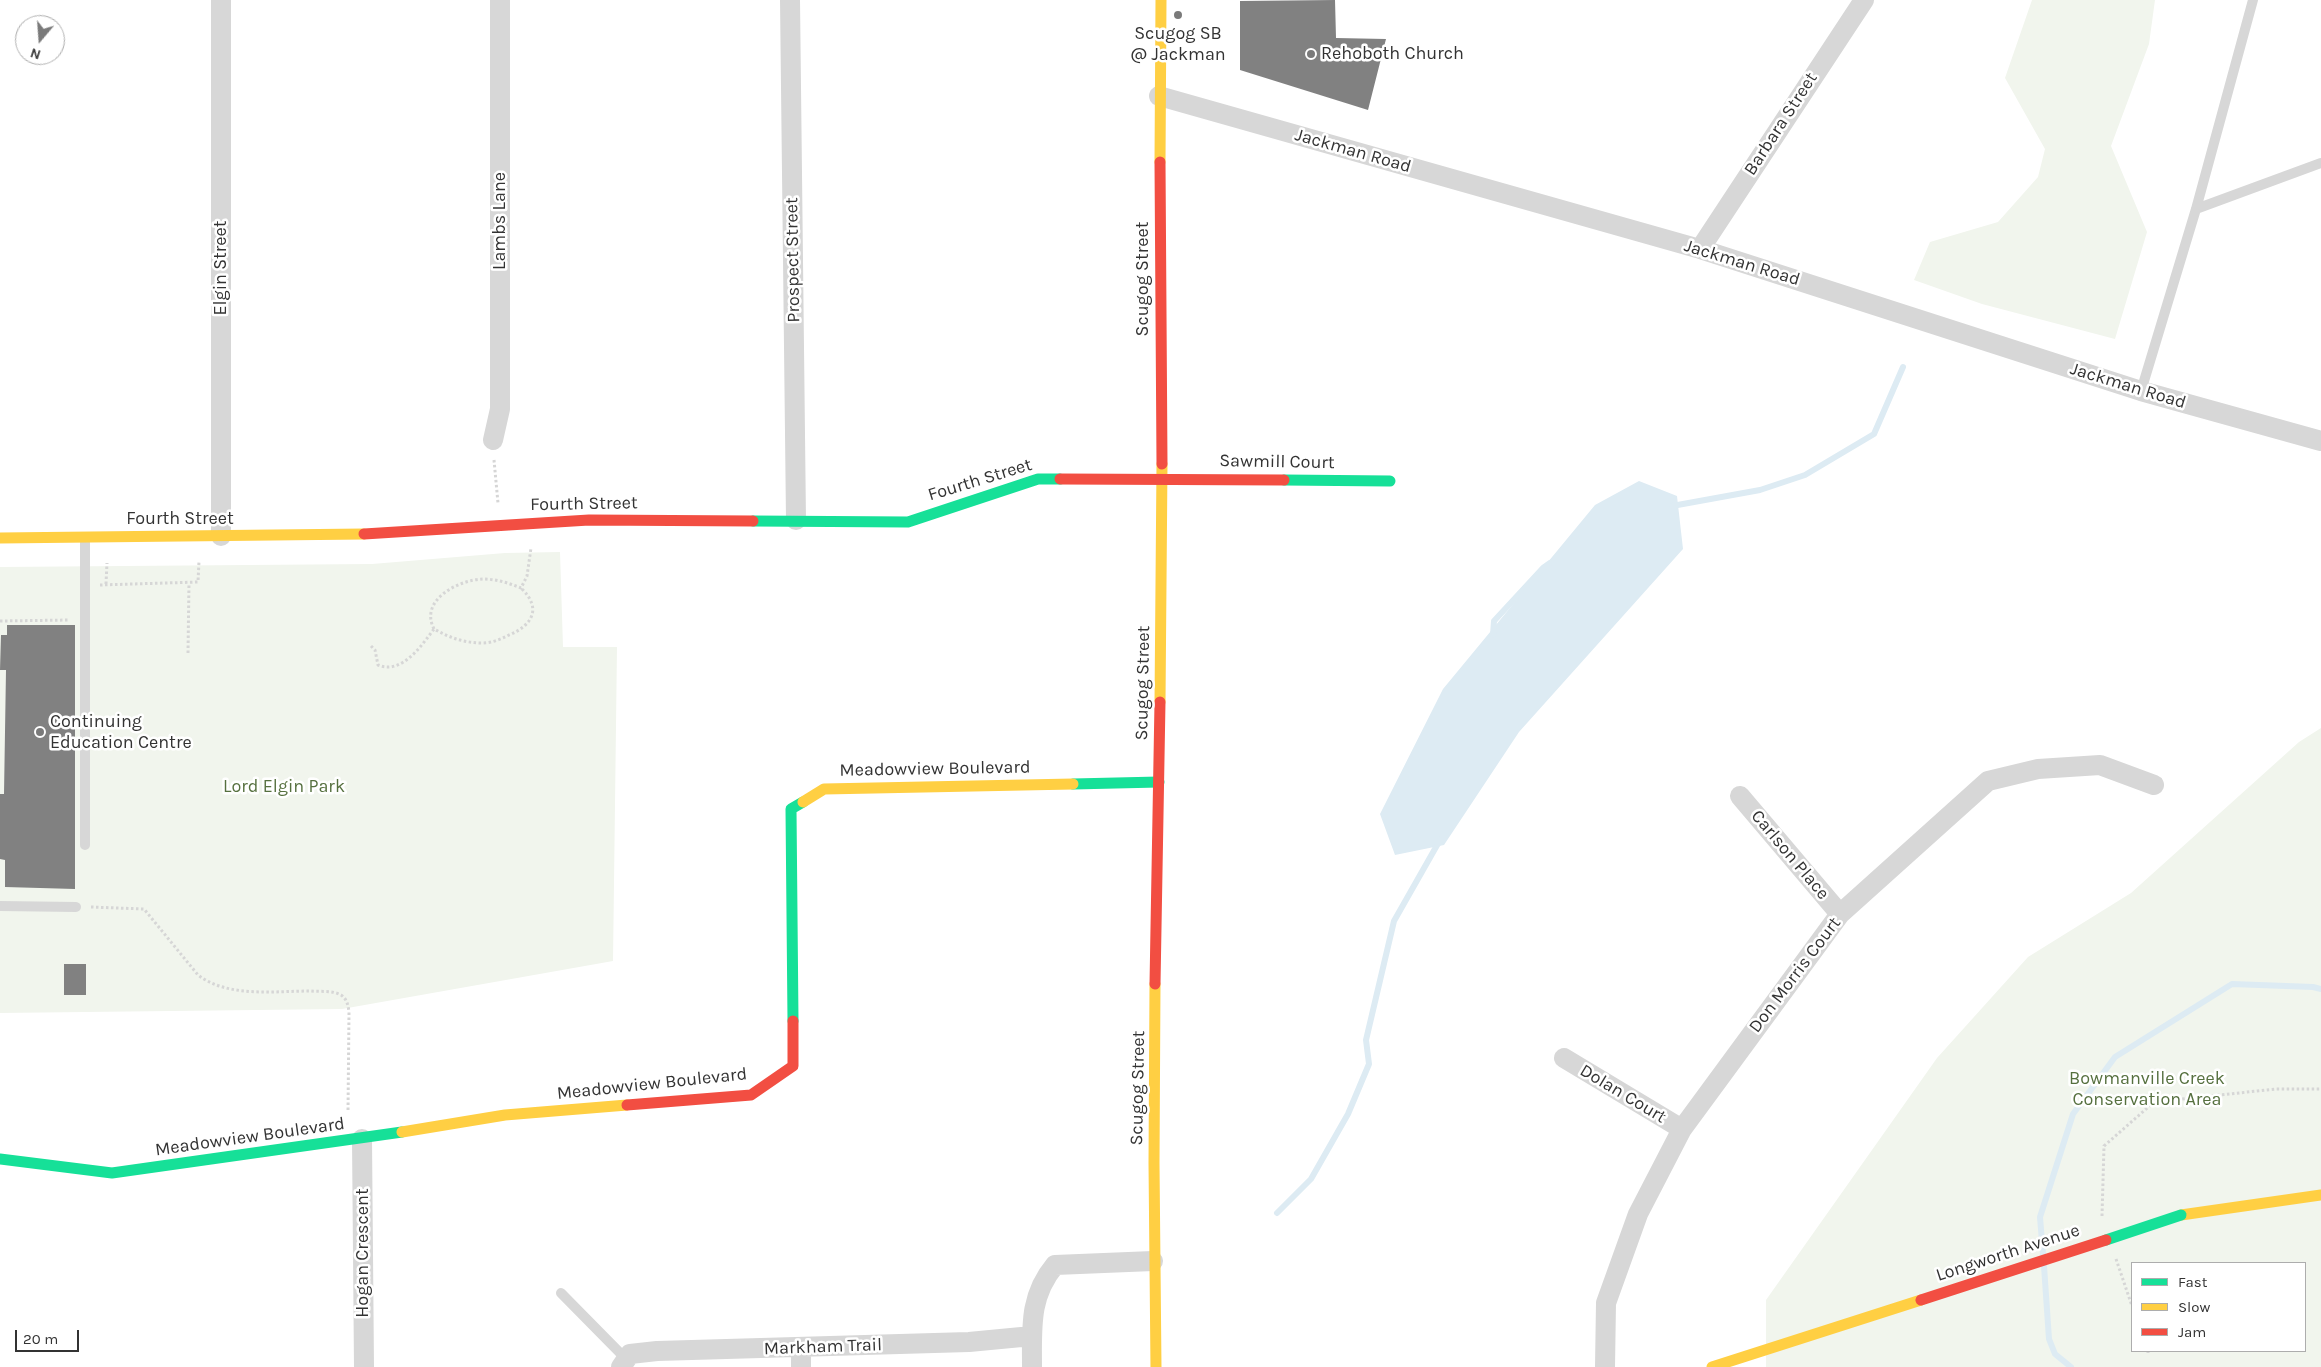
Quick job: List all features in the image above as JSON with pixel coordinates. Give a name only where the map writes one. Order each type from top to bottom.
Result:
[{"type":"street","name":"Elgin Street","points":[[221,536],[222,0]]},
{"type":"street","name":"Lambs Lane","points":[[493,440],[500,409],[500,0]]},
{"type":"street","name":"Prospect Street","points":[[790,0],[796,520]]},
{"type":"street","name":"Scugog Street","points":[[1156,1367],[1154,1261],[1162,478],[1159,96],[1161,0]]},
{"type":"street","name":"Barbara Street","points":[[1700,249],[1864,0]]},
{"type":"street","name":"Jackman Road","points":[[1159,96],[1700,249],[2141,391],[2321,441]]},
{"type":"street","name":"Fourth Street","points":[[0,538],[341,535],[531,522],[589,520],[908,522],[1038,479],[1162,478]]},
{"type":"street","name":"Sawmill Court","points":[[1162,478],[1390,481]]},
{"type":"street","name":"Don Morris Court","points":[[1605,1367],[1606,1303],[1638,1214],[1682,1129],[1840,914],[1988,781],[2038,769],[2100,765],[2154,785]]},
{"type":"street","name":"Meadowview Boulevard","points":[[0,1159],[112,1173],[362,1139],[505,1115],[751,1095],[793,1066],[791,809],[824,789],[1159,782]]},
{"type":"street","name":"Carlson Place","points":[[1740,796],[1840,914]]},
{"type":"street","name":"Dolan Court","points":[[1564,1058],[1682,1129]]},
{"type":"street","name":"Hogan Crescent","points":[[362,1139],[364,1367]]},
{"type":"street","name":"Longworth Avenue","points":[[1712,1367],[2181,1215],[2321,1195]]},
{"type":"street","points":[[1032,1367],[1035,1302],[1043,1279],[1055,1265],[1154,1261]]},
{"type":"street","name":"Markham Trail","points":[[624,1363],[630,1354],[657,1351],[801,1357],[1032,1336]]},
{"type":"lane","points":[[2141,391],[2196,209],[2253,0]]},
{"type":"lane","points":[[2196,209],[2321,164]]},
{"type":"lane","points":[[85,538],[85,845]]},
{"type":"lane","points":[[0,906],[76,907]]},
{"type":"lane","points":[[561,1293],[624,1363]]},
{"type":"path","points":[[493,440],[494,471],[501,524]]},
{"type":"path","points":[[522,588],[530,561],[531,522]]},
{"type":"path","points":[[85,585],[198,582],[199,562]]},
{"type":"path","points":[[106,584],[107,563]]},
{"type":"path","points":[[482,579],[496,580],[522,588],[531,600],[532,616],[527,624],[516,632],[486,643],[463,642],[434,629],[430,617],[432,608],[444,592],[455,586],[482,579]]},
{"type":"path","points":[[188,653],[189,583]]},
{"type":"path","points":[[0,620],[85,620]]},
{"type":"path","points":[[371,646],[375,650],[378,665],[393,666],[411,657],[434,629]]},
{"type":"path","points":[[76,907],[144,909],[198,975],[220,987],[245,990],[327,992],[343,996],[348,1002],[349,1012],[348,1112]]},
{"type":"path","points":[[2103,1220],[2100,1212],[2104,1146],[2154,1102],[2276,1089],[2321,1089]]},
{"type":"path","points":[[2115,1254],[2131,1303]]},
{"type":"green space","points":[[2032,0],[2155,0],[2149,44],[2111,146],[2147,232],[2115,339],[1982,304],[1914,280],[1930,242],[1998,222],[2038,177],[2045,149],[2005,78]]},
{"type":"green space","name":"Lord Elgin Park","points":[[560,552],[563,647],[617,647],[613,961],[342,1009],[0,1013],[0,567],[372,564],[505,553]]},
{"type":"green space","name":"Bowmanville Creek Conservation Area","points":[[2321,728],[2321,1367],[1766,1367],[1766,1300],[1937,1058],[2028,957],[2131,893],[2299,742]]},
{"type":"shaded area","points":[[1639,481],[1677,496],[1683,549],[1519,732],[1444,845],[1395,855],[1380,814],[1443,689],[1595,505]]},
{"type":"building","name":"Rehoboth Church","points":[[1335,0],[1336,38],[1386,39],[1368,110],[1240,70],[1240,1]]},
{"type":"building","name":"Continuing Education Centre","points":[[7,625],[75,625],[75,889],[5,887],[5,860],[0,859],[0,794],[4,794],[6,670],[0,670],[1,635],[7,635]]},
{"type":"building","points":[[64,964],[86,964],[86,995],[64,995]]},
{"type":"waterway","points":[[1672,506],[1760,490],[1805,475],[1874,434],[1903,367]]},
{"type":"waterway","points":[[1493,635],[1494,621],[1543,568],[1550,563]]},
{"type":"waterway","points":[[1277,1213],[1311,1179],[1348,1114],[1369,1064],[1366,1040],[1394,921],[1440,840]]},
{"type":"waterway","points":[[2043,1254],[2040,1217],[2073,1114],[2115,1057],[2232,984],[2313,987],[2321,989]]},
{"type":"waterway","points":[[2044,1266],[2049,1339],[2055,1354],[2071,1367]]},
{"type":"traffic: fast","points":[[753,521],[908,522],[1038,479],[1060,479]]},
{"type":"traffic: fast","points":[[1284,480],[1390,481]]},
{"type":"traffic: fast","points":[[1073,784],[1159,782]]},
{"type":"traffic: fast","points":[[793,1021],[791,809],[803,802]]},
{"type":"traffic: fast","points":[[0,1159],[112,1173],[402,1132]]},
{"type":"traffic: fast","points":[[2106,1240],[2181,1215]]},
{"type":"traffic: slow","points":[[1160,162],[1161,0]]},
{"type":"traffic: slow","points":[[1160,702],[1162,464]]},
{"type":"traffic: slow","points":[[0,538],[364,534]]},
{"type":"traffic: slow","points":[[803,802],[824,789],[1073,784]]},
{"type":"traffic: slow","points":[[1155,984],[1156,1367]]},
{"type":"traffic: slow","points":[[402,1132],[505,1115],[627,1105]]},
{"type":"traffic: slow","points":[[2181,1215],[2321,1195]]},
{"type":"traffic: slow","points":[[1712,1367],[1921,1300]]},
{"type":"traffic: jam","points":[[1160,162],[1162,464]]},
{"type":"traffic: jam","points":[[1060,479],[1284,480]]},
{"type":"traffic: jam","points":[[364,534],[589,520],[753,521]]},
{"type":"traffic: jam","points":[[1155,984],[1160,702]]},
{"type":"traffic: jam","points":[[627,1105],[751,1095],[793,1066],[793,1021]]},
{"type":"traffic: jam","points":[[1921,1300],[2106,1240]]},
{"type":"place","name":"Scugog SB @ Jackman","points":[[1178,15]]},
{"type":"place","name":"Rehoboth Church","points":[[1311,54]]},
{"type":"place","name":"Continuing Education Centre","points":[[40,732]]}]
